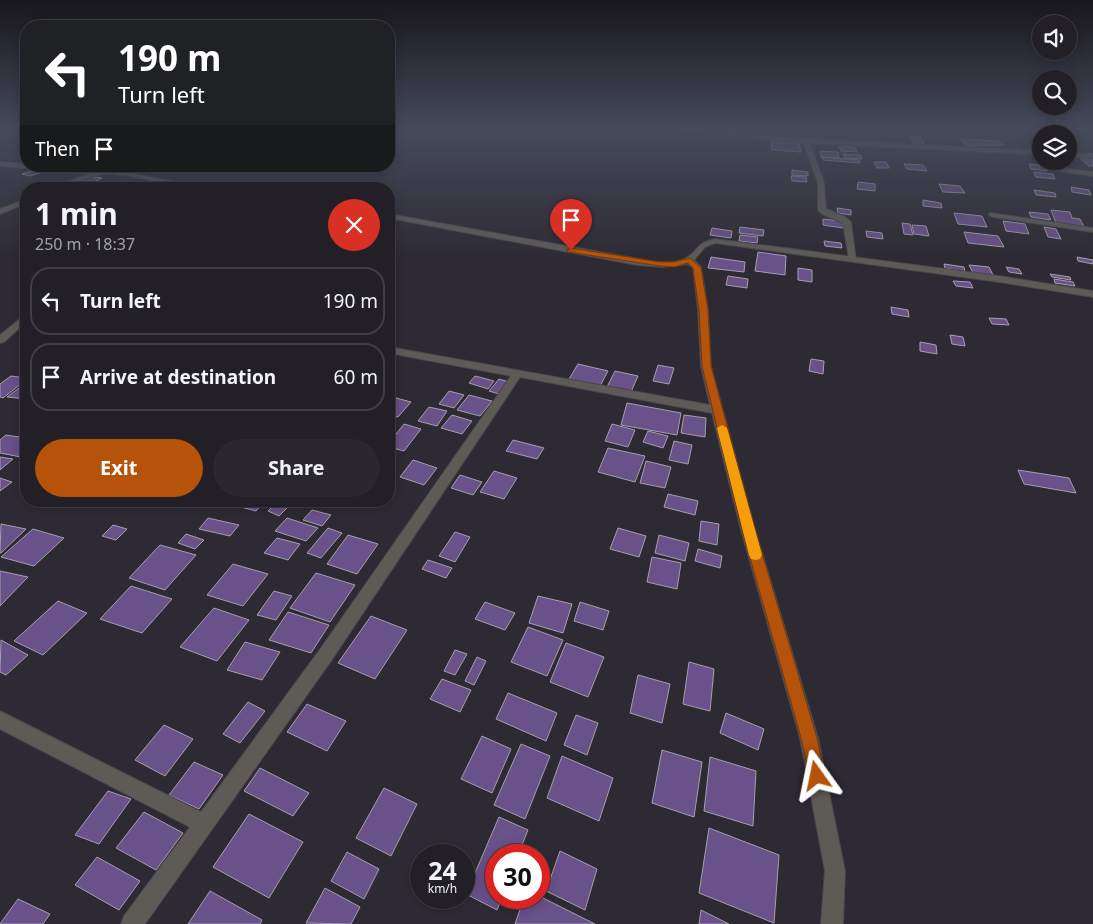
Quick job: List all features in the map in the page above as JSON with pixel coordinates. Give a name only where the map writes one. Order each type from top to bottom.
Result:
[{"type":"street","points":[[88,172],[111,172]]},
{"type":"street","points":[[114,172],[169,182]]},
{"type":"street","points":[[817,172],[821,183],[822,210],[847,222],[853,260]]},
{"type":"street","points":[[1078,172],[1093,174]]},
{"type":"street","points":[[72,182],[98,173]]},
{"type":"street","points":[[0,212],[20,204]]},
{"type":"street","points":[[993,215],[1093,230]]},
{"type":"street","points":[[395,217],[632,260],[674,265],[694,259],[700,247],[706,242],[715,241],[1093,294]]},
{"type":"street","points":[[690,261],[697,268],[703,310],[706,366],[747,526],[809,738],[836,871],[832,924]]},
{"type":"street","points":[[0,340],[20,322]]},
{"type":"street","points":[[395,351],[717,410]]},
{"type":"street","points":[[132,924],[327,653],[517,374]]},
{"type":"street","points":[[0,720],[204,824]]},
{"type":"building","points":[[28,172],[42,172],[30,176],[22,174]]},
{"type":"building","points":[[792,172],[808,172],[808,176],[792,175]]},
{"type":"building","points":[[1034,172],[1053,174],[1055,179],[1036,177]]},
{"type":"building","points":[[791,176],[806,177],[807,182],[792,181]]},
{"type":"building","points":[[90,177],[102,178],[94,182],[78,182]]},
{"type":"building","points":[[858,182],[875,184],[875,191],[857,189]]},
{"type":"building","points":[[939,184],[960,186],[965,193],[943,192]]},
{"type":"building","points":[[1071,187],[1089,190],[1091,195],[1072,192]]},
{"type":"building","points":[[1034,190],[1055,193],[1056,197],[1036,195]]},
{"type":"building","points":[[923,200],[941,203],[942,208],[923,206]]},
{"type":"building","points":[[837,208],[851,210],[851,215],[838,213]]},
{"type":"building","points":[[1051,210],[1070,212],[1072,218],[1080,219],[1084,227],[1056,223]]},
{"type":"building","points":[[1029,212],[1048,214],[1051,220],[1031,217]]},
{"type":"building","points":[[954,213],[982,216],[987,227],[958,224]]},
{"type":"building","points":[[823,219],[843,221],[843,228],[823,225]]},
{"type":"building","points":[[1003,221],[1025,224],[1029,234],[1006,231]]},
{"type":"building","points":[[902,223],[910,224],[913,235],[904,234]]},
{"type":"building","points":[[912,225],[926,226],[929,236],[914,234]]},
{"type":"building","points":[[740,227],[764,230],[763,236],[739,233]]},
{"type":"building","points":[[1044,227],[1056,229],[1061,239],[1048,237]]},
{"type":"building","points":[[712,228],[732,231],[731,238],[710,235]]},
{"type":"building","points":[[866,231],[882,233],[883,239],[867,237]]},
{"type":"building","points":[[964,232],[998,236],[1004,247],[968,243]]},
{"type":"building","points":[[740,235],[758,237],[757,243],[739,241]]},
{"type":"building","points":[[824,241],[841,243],[842,248],[825,246]]},
{"type":"building","points":[[758,252],[786,256],[785,275],[755,271]]},
{"type":"building","points":[[711,257],[745,262],[744,272],[708,268]]},
{"type":"building","points":[[1077,257],[1093,260],[1093,264],[1078,261]]},
{"type":"building","points":[[944,264],[964,267],[965,272],[945,268]]},
{"type":"building","points":[[969,265],[989,267],[993,275],[973,273]]},
{"type":"building","points":[[1006,267],[1019,269],[1022,274],[1009,272]]},
{"type":"building","points":[[798,268],[812,270],[812,282],[798,280]]},
{"type":"building","points":[[1050,274],[1070,277],[1071,280],[1052,277]]},
{"type":"building","points":[[728,276],[748,279],[747,288],[726,285]]},
{"type":"building","points":[[1054,279],[1073,282],[1075,286],[1055,283]]},
{"type":"building","points":[[953,281],[970,282],[973,288],[956,286]]},
{"type":"building","points":[[891,307],[908,310],[909,317],[892,314]]},
{"type":"building","points":[[989,318],[1006,319],[1009,325],[992,324]]},
{"type":"building","points":[[950,335],[963,337],[965,346],[952,344]]},
{"type":"building","points":[[920,342],[936,345],[937,354],[920,351]]},
{"type":"building","points":[[811,359],[824,361],[823,374],[809,371]]},
{"type":"building","points":[[578,364],[608,371],[600,386],[569,379]]},
{"type":"building","points":[[658,365],[674,368],[669,384],[653,381]]},
{"type":"building","points":[[615,371],[638,376],[631,392],[607,387]]},
{"type":"building","points":[[11,376],[20,377],[20,385],[3,398],[0,397],[0,384]]},
{"type":"building","points":[[475,376],[494,381],[488,389],[469,383]]},
{"type":"building","points":[[499,379],[509,382],[499,394],[489,391]]},
{"type":"building","points":[[20,387],[20,398],[7,397]]},
{"type":"building","points":[[449,391],[464,395],[454,408],[439,404]]},
{"type":"building","points":[[469,395],[492,401],[480,416],[457,410]]},
{"type":"building","points":[[395,398],[411,402],[398,417],[395,416]]},
{"type":"building","points":[[627,403],[681,413],[677,435],[621,425]]},
{"type":"building","points":[[429,407],[447,411],[437,426],[418,421]]},
{"type":"building","points":[[452,415],[472,421],[462,434],[441,428]]},
{"type":"building","points":[[684,415],[706,418],[705,437],[681,433]]},
{"type":"building","points":[[404,424],[421,429],[404,451],[395,449],[395,435]]},
{"type":"building","points":[[612,424],[635,430],[628,447],[605,441]]},
{"type":"building","points":[[648,431],[668,436],[663,448],[643,442]]},
{"type":"building","points":[[6,435],[20,437],[20,457],[0,453],[0,440]]},
{"type":"building","points":[[513,440],[544,448],[537,459],[506,451]]},
{"type":"building","points":[[674,441],[692,445],[688,464],[669,460]]},
{"type":"building","points":[[608,448],[645,456],[635,482],[598,472]]},
{"type":"building","points":[[0,457],[13,459],[0,470]]},
{"type":"building","points":[[413,460],[437,468],[424,485],[400,477]]},
{"type":"building","points":[[646,461],[671,467],[665,488],[640,483]]},
{"type":"building","points":[[1018,470],[1069,478],[1076,493],[1024,484]]},
{"type":"building","points":[[494,471],[517,478],[504,499],[480,492]]},
{"type":"building","points":[[460,475],[482,482],[473,495],[451,488]]},
{"type":"building","points":[[0,478],[12,482],[0,491]]},
{"type":"building","points":[[668,494],[698,501],[695,515],[664,507]]},
{"type":"building","points":[[241,507],[259,507],[256,511]]},
{"type":"building","points":[[272,507],[288,507],[279,516],[268,511]]},
{"type":"building","points":[[312,510],[331,515],[322,526],[303,520]]},
{"type":"building","points":[[208,518],[239,525],[230,536],[199,529]]},
{"type":"building","points":[[287,518],[318,528],[306,541],[275,531]]},
{"type":"building","points":[[701,521],[719,524],[717,545],[699,541]]},
{"type":"building","points":[[1,524],[26,529],[0,553]]},
{"type":"building","points":[[113,525],[127,529],[116,540],[102,536]]},
{"type":"building","points":[[328,528],[342,533],[321,558],[307,553]]},
{"type":"building","points":[[618,528],[646,536],[639,557],[610,549]]},
{"type":"building","points":[[33,529],[64,538],[34,566],[1,557]]},
{"type":"building","points":[[455,532],[470,537],[455,562],[439,556]]},
{"type":"building","points":[[186,534],[204,540],[195,549],[178,543]]},
{"type":"building","points":[[348,535],[378,544],[357,574],[327,564]]},
{"type":"building","points":[[659,535],[689,543],[685,561],[655,553]]},
{"type":"building","points":[[277,538],[300,544],[288,560],[264,553]]},
{"type":"building","points":[[160,545],[196,555],[165,590],[129,578]]},
{"type":"building","points":[[698,549],[722,556],[720,568],[695,561]]},
{"type":"building","points":[[652,557],[681,563],[677,589],[647,582]]},
{"type":"building","points":[[428,560],[452,568],[446,578],[422,569]]},
{"type":"building","points":[[233,564],[268,574],[243,606],[207,595]]},
{"type":"building","points":[[0,571],[28,577],[0,606]]},
{"type":"building","points":[[316,573],[355,585],[330,622],[290,608]]},
{"type":"building","points":[[131,586],[172,599],[142,633],[100,619]]},
{"type":"building","points":[[274,591],[292,596],[276,620],[257,615]]},
{"type":"building","points":[[538,596],[572,604],[563,633],[529,623]]},
{"type":"building","points":[[58,601],[87,613],[43,655],[14,641]]},
{"type":"building","points":[[485,602],[515,613],[505,630],[475,619]]},
{"type":"building","points":[[580,602],[609,611],[603,630],[574,621]]},
{"type":"building","points":[[214,608],[249,620],[217,661],[180,647]]},
{"type":"building","points":[[288,612],[329,625],[311,653],[269,640]]},
{"type":"building","points":[[371,616],[407,630],[375,679],[338,663]]},
{"type":"building","points":[[528,627],[563,640],[547,676],[511,662]]},
{"type":"building","points":[[1,640],[28,655],[6,675],[0,672]]},
{"type":"building","points":[[245,642],[280,652],[262,680],[227,670]]},
{"type":"building","points":[[566,643],[604,657],[588,697],[550,682]]},
{"type":"building","points":[[455,650],[467,654],[455,675],[444,671]]},
{"type":"building","points":[[477,657],[486,661],[474,685],[465,681]]},
{"type":"building","points":[[689,662],[714,669],[710,711],[683,704]]},
{"type":"building","points":[[638,675],[670,684],[662,723],[630,713]]},
{"type":"building","points":[[442,679],[471,690],[460,712],[430,699]]},
{"type":"building","points":[[508,693],[557,713],[546,741],[496,719]]},
{"type":"building","points":[[248,702],[265,711],[240,743],[223,734]]},
{"type":"building","points":[[307,704],[346,721],[327,751],[287,732]]},
{"type":"building","points":[[726,713],[764,729],[758,750],[720,733]]},
{"type":"building","points":[[576,715],[598,723],[587,755],[564,745]]},
{"type":"building","points":[[164,725],[193,739],[165,776],[135,760]]},
{"type":"building","points":[[482,736],[511,749],[492,793],[461,779]]},
{"type":"building","points":[[521,744],[550,756],[525,819],[494,805]]},
{"type":"building","points":[[662,750],[702,762],[694,817],[652,803]]},
{"type":"building","points":[[562,756],[613,778],[599,821],[547,798]]},
{"type":"building","points":[[710,757],[756,771],[753,826],[704,811]]},
{"type":"building","points":[[194,762],[223,775],[199,809],[169,795]]},
{"type":"building","points":[[260,768],[309,793],[293,816],[244,791]]},
{"type":"building","points":[[384,788],[417,804],[391,856],[356,838]]},
{"type":"building","points":[[108,791],[131,799],[99,844],[75,835]]},
{"type":"building","points":[[144,812],[183,833],[156,870],[116,848]]},
{"type":"building","points":[[249,814],[303,842],[269,898],[213,867]]},
{"type":"building","points":[[499,817],[528,830],[522,844],[487,844]]},
{"type":"building","points":[[709,828],[779,855],[774,923],[699,893]]},
{"type":"building","points":[[485,850],[485,904],[475,899],[475,873]]},
{"type":"building","points":[[560,851],[597,869],[585,910],[550,893],[550,880]]},
{"type":"building","points":[[347,852],[379,869],[364,899],[331,881]]},
{"type":"building","points":[[97,857],[140,881],[119,910],[75,885]]},
{"type":"building","points":[[325,888],[360,907],[351,924],[306,923]]},
{"type":"building","points":[[210,891],[262,920],[260,924],[188,924]]},
{"type":"building","points":[[18,899],[50,914],[43,924],[0,924]]},
{"type":"building","points":[[550,902],[595,924],[515,924],[520,909],[550,909]]},
{"type":"building","points":[[701,910],[729,924],[699,924]]},
{"type":"slow traffic","points":[[722,428],[756,555]]},
{"type":"route","points":[[571,250],[660,264],[674,265],[690,261],[697,268],[703,310],[706,366],[747,526],[809,738],[817,776]]}]
